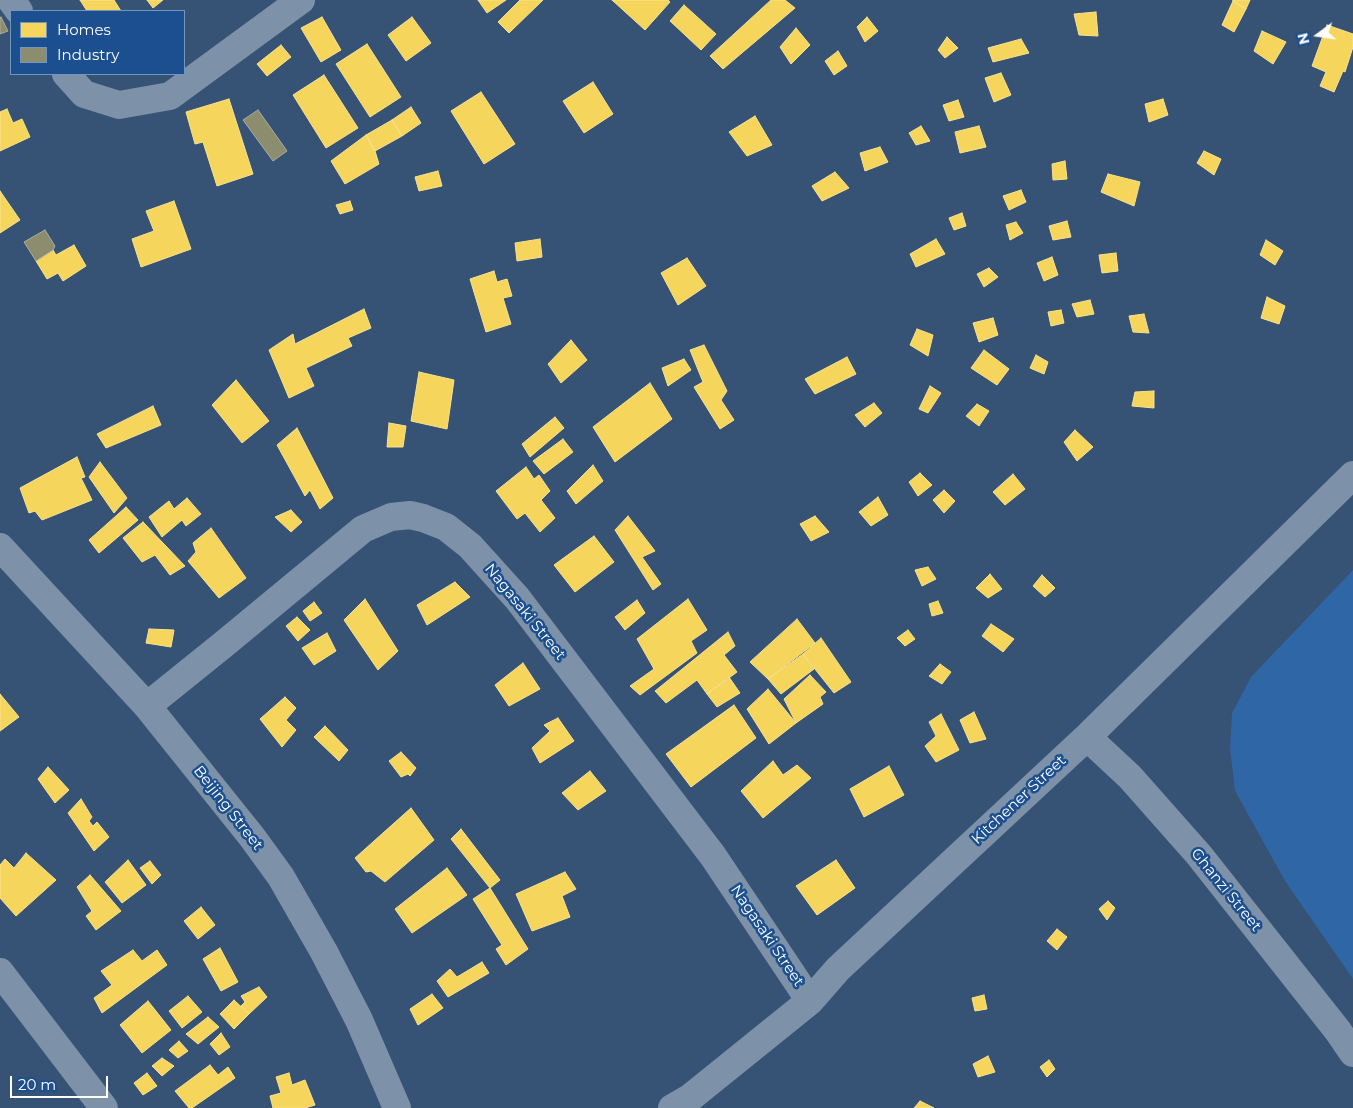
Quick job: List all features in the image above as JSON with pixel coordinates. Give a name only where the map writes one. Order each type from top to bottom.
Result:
[{"type":"street","points":[[67,75],[84,94],[119,105],[170,96],[301,0]]},
{"type":"street","name":"Kitchener Street","points":[[672,1108],[691,1097],[810,1001],[838,969],[1087,737],[1353,475]]},
{"type":"street","name":"Nagasaki Street","points":[[147,706],[363,529],[391,517],[410,515],[446,527],[470,546],[517,598],[713,856],[810,1001]]},
{"type":"street","name":"Beijing Street","points":[[0,547],[147,706],[252,837],[281,877],[329,960],[397,1108]]},
{"type":"street","name":"Ghanzi Street","points":[[1087,737],[1130,777],[1199,855],[1338,1030],[1353,1053]]},
{"type":"street","points":[[0,972],[104,1108]]},
{"type":"shaded area","points":[[1353,570],[1353,979],[1285,881],[1235,791],[1230,748],[1232,713],[1251,677]]},
{"type":"building: Homes","points":[[80,0],[114,0],[120,10],[86,10]]},
{"type":"building: Homes","points":[[147,0],[163,0],[153,8]]},
{"type":"building: Homes","points":[[478,0],[506,0],[487,13]]},
{"type":"building: Homes","points":[[520,0],[543,0],[509,33],[498,22]]},
{"type":"building: Homes","points":[[612,0],[668,0],[670,2],[645,30]]},
{"type":"building: Homes","points":[[771,0],[785,0],[795,8],[723,69],[710,56]]},
{"type":"building: Homes","points":[[1233,0],[1250,0],[1246,9]]},
{"type":"building: Homes","points":[[1233,1],[1246,9],[1234,32],[1222,25]]},
{"type":"building: Homes","points":[[684,5],[716,34],[701,50],[670,21]]},
{"type":"building: Homes","points":[[1096,12],[1098,36],[1079,35],[1074,14]]},
{"type":"building: Homes","points":[[322,17],[341,50],[321,62],[301,28]]},
{"type":"building: Homes","points":[[412,17],[431,43],[406,61],[388,35]]},
{"type":"building: Homes","points":[[867,17],[878,31],[865,42],[857,27]]},
{"type":"building: Homes","points":[[1327,25],[1353,34],[1353,47],[1345,72],[1343,71],[1334,92],[1320,86],[1326,72],[1312,66]]},
{"type":"building: Homes","points":[[796,28],[810,45],[791,64],[780,47]]},
{"type":"building: Homes","points":[[1262,31],[1286,42],[1273,64],[1254,51]]},
{"type":"building: Homes","points":[[947,37],[958,48],[945,58],[938,50]]},
{"type":"building: Homes","points":[[1021,39],[1029,53],[993,62],[988,48]]},
{"type":"building: Homes","points":[[367,44],[401,97],[370,117],[336,64]]},
{"type":"building: Homes","points":[[281,45],[291,57],[267,76],[257,64]]},
{"type":"building: Homes","points":[[838,51],[847,66],[834,75],[825,61]]},
{"type":"building: Homes","points":[[1001,73],[1011,95],[994,102],[985,78]]},
{"type":"building: Homes","points":[[324,75],[358,128],[326,148],[293,95]]},
{"type":"building: Homes","points":[[593,82],[613,114],[584,133],[563,101]]},
{"type":"building: Homes","points":[[481,92],[515,144],[484,164],[451,111]]},
{"type":"building: Homes","points":[[229,99],[253,174],[217,186],[203,142],[195,144],[186,112]]},
{"type":"building: Homes","points":[[1163,99],[1168,115],[1149,122],[1145,104]]},
{"type":"building: Homes","points":[[958,100],[964,117],[949,121],[943,105]]},
{"type":"building: Homes","points":[[411,107],[421,123],[402,136],[392,120]]},
{"type":"building: Homes","points":[[7,109],[13,123],[22,119],[30,137],[0,151],[0,112]]},
{"type":"building: Homes","points":[[755,116],[772,145],[747,156],[729,132]]},
{"type":"building: Homes","points":[[392,120],[402,136],[375,151],[366,135]]},
{"type":"building: Homes","points":[[921,126],[930,141],[916,145],[909,133]]},
{"type":"building: Homes","points":[[979,126],[986,147],[960,153],[955,132]]},
{"type":"building: Homes","points":[[366,135],[375,151],[379,164],[345,184],[331,161]]},
{"type":"building: Homes","points":[[880,147],[888,162],[865,171],[860,153]]},
{"type":"building: Homes","points":[[1204,151],[1221,159],[1214,175],[1197,163]]},
{"type":"building: Homes","points":[[1065,161],[1067,179],[1053,180],[1052,164]]},
{"type":"building: Homes","points":[[438,171],[442,186],[419,191],[415,177]]},
{"type":"building: Homes","points":[[835,172],[849,188],[822,201],[812,186]]},
{"type":"building: Homes","points":[[1108,174],[1140,182],[1134,206],[1101,192]]},
{"type":"building: Homes","points":[[1021,190],[1026,202],[1009,210],[1003,196]]},
{"type":"building: Homes","points":[[0,191],[20,220],[0,233]]},
{"type":"building: Homes","points":[[174,201],[191,249],[141,267],[132,239],[154,231],[146,211]]},
{"type":"building: Homes","points":[[350,201],[353,210],[340,214],[336,205]]},
{"type":"building: Homes","points":[[962,213],[966,226],[954,230],[949,218]]},
{"type":"building: Homes","points":[[1067,221],[1071,237],[1053,240],[1049,226]]},
{"type":"building: Homes","points":[[1016,222],[1023,233],[1010,240],[1006,225]]},
{"type":"building: Homes","points":[[540,239],[542,257],[517,261],[515,243]]},
{"type":"building: Homes","points":[[936,239],[945,254],[916,267],[910,254]]},
{"type":"building: Homes","points":[[1266,240],[1283,251],[1275,265],[1260,255]]},
{"type":"building: Homes","points":[[74,245],[86,266],[63,281],[58,273],[47,279],[36,261],[53,250],[56,255]]},
{"type":"building: Homes","points":[[1116,253],[1118,271],[1102,273],[1099,255]]},
{"type":"building: Homes","points":[[1052,257],[1058,275],[1044,281],[1037,263]]},
{"type":"building: Homes","points":[[687,258],[706,286],[678,305],[661,273]]},
{"type":"building: Homes","points":[[989,268],[998,277],[984,287],[977,274]]},
{"type":"building: Homes","points":[[494,271],[497,282],[507,279],[512,296],[503,298],[511,324],[486,332],[470,279]]},
{"type":"building: Homes","points":[[1267,297],[1285,306],[1279,324],[1261,318]]},
{"type":"building: Homes","points":[[1090,300],[1094,314],[1077,317],[1072,304]]},
{"type":"building: Homes","points":[[364,309],[371,328],[348,338],[352,346],[306,368],[314,386],[289,398],[269,350],[293,334],[295,344]]},
{"type":"building: Homes","points":[[1061,310],[1064,323],[1051,326],[1048,312]]},
{"type":"building: Homes","points":[[1144,314],[1149,333],[1133,332],[1129,316]]},
{"type":"building: Homes","points":[[993,318],[998,335],[979,342],[973,323]]},
{"type":"building: Homes","points":[[917,329],[933,335],[928,356],[910,345]]},
{"type":"building: Homes","points":[[571,340],[587,360],[561,383],[548,364]]},
{"type":"building: Homes","points":[[704,345],[727,391],[721,400],[734,420],[720,429],[694,387],[703,382],[690,350]]},
{"type":"building: Homes","points":[[984,350],[1009,369],[997,385],[971,368]]},
{"type":"building: Homes","points":[[1036,355],[1048,362],[1044,374],[1030,368]]},
{"type":"building: Homes","points":[[847,357],[856,374],[815,394],[805,379]]},
{"type":"building: Homes","points":[[684,359],[691,370],[668,386],[662,368]]},
{"type":"building: Homes","points":[[419,372],[454,380],[447,429],[411,421]]},
{"type":"building: Homes","points":[[236,380],[269,421],[242,443],[212,405]]},
{"type":"building: Homes","points":[[650,383],[672,419],[615,462],[593,427]]},
{"type":"building: Homes","points":[[930,386],[941,393],[928,413],[919,409]]},
{"type":"building: Homes","points":[[1154,391],[1154,408],[1132,406],[1135,392]]},
{"type":"building: Homes","points":[[874,403],[882,413],[865,427],[855,415]]},
{"type":"building: Homes","points":[[977,404],[989,411],[979,426],[966,416]]},
{"type":"building: Homes","points":[[153,406],[161,425],[106,448],[97,434]]},
{"type":"building: Homes","points":[[555,417],[564,428],[530,457],[522,444]]},
{"type":"building: Homes","points":[[389,423],[406,426],[403,447],[387,447]]},
{"type":"building: Homes","points":[[297,428],[333,498],[320,509],[310,490],[305,496],[277,445]]},
{"type":"building: Homes","points":[[1075,430],[1093,447],[1077,461],[1064,442]]},
{"type":"building: Homes","points":[[563,439],[573,452],[544,474],[533,461]]},
{"type":"building: Homes","points":[[77,457],[85,477],[81,478],[92,500],[42,520],[35,511],[29,513],[20,488]]},
{"type":"building: Homes","points":[[100,462],[127,498],[114,513],[89,477]]},
{"type":"building: Homes","points":[[593,465],[603,481],[576,504],[567,491]]},
{"type":"building: Homes","points":[[526,467],[534,479],[539,475],[550,491],[541,500],[555,518],[540,532],[525,513],[517,519],[496,491]]},
{"type":"building: Homes","points":[[920,473],[932,485],[918,496],[909,482]]},
{"type":"building: Homes","points":[[1013,474],[1025,489],[1005,505],[993,492]]},
{"type":"building: Homes","points":[[944,490],[955,501],[944,513],[933,500]]},
{"type":"building: Homes","points":[[878,497],[888,515],[871,526],[859,512]]},
{"type":"building: Homes","points":[[187,498],[201,514],[186,526],[182,520],[162,537],[149,517],[169,501],[174,509]]},
{"type":"building: Homes","points":[[126,507],[138,520],[99,553],[89,540]]},
{"type":"building: Homes","points":[[291,510],[302,522],[291,532],[275,517]]},
{"type":"building: Homes","points":[[628,516],[655,551],[642,557],[661,584],[653,590],[615,530]]},
{"type":"building: Homes","points":[[815,516],[829,532],[811,541],[800,524]]},
{"type":"building: Homes","points":[[143,522],[185,566],[170,575],[155,555],[142,562],[123,538]]},
{"type":"building: Homes","points":[[211,528],[246,578],[219,598],[188,561],[196,552],[193,543]]},
{"type":"building: Homes","points":[[594,536],[614,562],[575,592],[554,565]]},
{"type":"building: Homes","points":[[928,567],[936,579],[922,586],[915,570]]},
{"type":"building: Homes","points":[[990,574],[1002,589],[988,598],[976,588]]},
{"type":"building: Homes","points":[[1042,575],[1055,588],[1045,597],[1033,586]]},
{"type":"building: Homes","points":[[455,582],[470,597],[427,625],[417,605]]},
{"type":"building: Homes","points":[[365,599],[398,651],[378,670],[344,620]]},
{"type":"building: Homes","points":[[688,599],[707,630],[691,641],[697,653],[640,695],[630,686],[654,669],[637,639]]},
{"type":"building: Homes","points":[[637,600],[645,613],[625,630],[615,617]]},
{"type":"building: Homes","points":[[938,601],[943,613],[932,616],[929,604]]},
{"type":"building: Homes","points":[[314,602],[322,613],[310,621],[303,611]]},
{"type":"building: Homes","points":[[297,617],[310,630],[298,641],[286,626]]},
{"type":"building: Homes","points":[[797,619],[815,643],[768,679],[750,662]]},
{"type":"building: Homes","points":[[991,624],[1014,639],[1003,652],[982,636]]},
{"type":"building: Homes","points":[[149,629],[174,630],[171,647],[146,643]]},
{"type":"building: Homes","points":[[908,630],[915,639],[905,646],[897,638]]},
{"type":"building: Homes","points":[[728,632],[735,646],[724,655],[737,672],[707,694],[697,680],[666,703],[655,691]]},
{"type":"building: Homes","points":[[327,633],[336,651],[314,665],[302,648]]},
{"type":"building: Homes","points":[[821,638],[851,682],[834,693],[803,654]]},
{"type":"building: Homes","points":[[803,654],[814,669],[781,694],[768,679]]},
{"type":"building: Homes","points":[[523,663],[540,689],[509,706],[495,685]]},
{"type":"building: Homes","points":[[940,664],[951,672],[942,684],[929,676]]},
{"type":"building: Homes","points":[[810,675],[826,692],[820,697],[823,704],[796,723],[784,699]]},
{"type":"building: Homes","points":[[729,677],[740,693],[717,707],[707,694]]},
{"type":"building: Homes","points":[[768,689],[796,723],[769,744],[747,709]]},
{"type":"building: Homes","points":[[0,694],[19,717],[0,731]]},
{"type":"building: Homes","points":[[285,697],[296,708],[286,720],[296,730],[282,747],[260,719]]},
{"type":"building: Homes","points":[[734,705],[756,738],[691,787],[666,754]]},
{"type":"building: Homes","points":[[974,712],[986,739],[970,743],[960,720]]},
{"type":"building: Homes","points":[[941,714],[959,750],[936,762],[925,746],[936,736],[929,722]]},
{"type":"building: Homes","points":[[558,718],[574,741],[540,763],[532,748],[550,731],[544,725]]},
{"type":"building: Homes","points":[[325,726],[348,750],[339,761],[314,737]]},
{"type":"building: Homes","points":[[401,752],[416,768],[410,776],[408,774],[401,777],[389,761]]},
{"type":"building: Homes","points":[[773,761],[783,775],[797,765],[811,778],[763,818],[741,791]]},
{"type":"building: Homes","points":[[889,766],[904,795],[864,817],[850,789]]},
{"type":"building: Homes","points":[[48,767],[69,790],[55,803],[38,779]]},
{"type":"building: Homes","points":[[590,771],[606,791],[578,810],[562,793]]},
{"type":"building: Homes","points":[[81,799],[92,817],[89,821],[93,826],[97,822],[109,837],[94,851],[68,813]]},
{"type":"building: Homes","points":[[411,808],[434,840],[385,882],[371,871],[366,872],[355,858]]},
{"type":"building: Homes","points":[[461,829],[500,880],[490,888],[451,839]]},
{"type":"building: Homes","points":[[26,853],[56,880],[16,916],[0,898],[0,865],[5,859],[14,868]]},
{"type":"building: Homes","points":[[128,860],[146,885],[122,903],[105,882]]},
{"type":"building: Homes","points":[[836,860],[855,888],[817,915],[796,886]]},
{"type":"building: Homes","points":[[150,861],[161,875],[152,884],[140,868]]},
{"type":"building: Homes","points":[[447,868],[467,895],[412,933],[395,909]]},
{"type":"building: Homes","points":[[565,872],[576,889],[562,896],[570,917],[532,931],[516,894]]},
{"type":"building: Homes","points":[[90,875],[121,911],[96,930],[86,916],[92,911],[77,887]]},
{"type":"building: Homes","points":[[490,888],[528,949],[506,965],[496,949],[502,945],[473,899]]},
{"type":"building: Homes","points":[[1108,901],[1115,908],[1107,920],[1099,909]]},
{"type":"building: Homes","points":[[201,907],[215,925],[198,939],[184,921]]},
{"type":"building: Homes","points":[[1057,929],[1067,937],[1057,950],[1047,941]]},
{"type":"building: Homes","points":[[220,948],[238,982],[221,991],[203,959]]},
{"type":"building: Homes","points":[[133,950],[142,961],[157,950],[167,965],[102,1013],[94,998],[112,985],[101,971]]},
{"type":"building: Homes","points":[[482,962],[489,973],[448,997],[437,981],[450,969],[457,977]]},
{"type":"building: Homes","points":[[259,987],[267,997],[249,1014],[241,1006],[245,1002],[241,996]]},
{"type":"building: Homes","points":[[432,994],[443,1008],[418,1025],[410,1009]]},
{"type":"building: Homes","points":[[984,995],[987,1009],[975,1011],[972,998]]},
{"type":"building: Homes","points":[[188,996],[202,1012],[182,1028],[169,1011]]},
{"type":"building: Homes","points":[[234,1000],[249,1014],[234,1029],[220,1014]]},
{"type":"building: Homes","points":[[148,1001],[171,1030],[142,1053],[120,1025]]},
{"type":"building: Homes","points":[[208,1017],[219,1027],[198,1044],[186,1034]]},
{"type":"building: Homes","points":[[221,1033],[230,1047],[219,1055],[210,1044]]},
{"type":"building: Homes","points":[[179,1041],[188,1051],[178,1058],[169,1050]]},
{"type":"building: Homes","points":[[988,1056],[995,1072],[978,1077],[973,1064]]},
{"type":"building: Homes","points":[[162,1058],[174,1066],[162,1076],[152,1066]]},
{"type":"building: Homes","points":[[1049,1060],[1055,1069],[1047,1077],[1040,1067]]},
{"type":"building: Homes","points":[[210,1065],[218,1075],[228,1067],[235,1078],[192,1108],[189,1108],[175,1091]]},
{"type":"building: Homes","points":[[147,1073],[157,1086],[143,1095],[134,1083]]},
{"type":"building: Homes","points":[[289,1073],[292,1085],[305,1080],[315,1105],[305,1108],[273,1108],[270,1096],[281,1093],[276,1077]]},
{"type":"building: Homes","points":[[920,1101],[934,1108],[914,1108]]},
{"type":"building: Industry","points":[[0,18],[8,31],[0,34]]},
{"type":"building: Industry","points":[[258,110],[287,151],[273,161],[243,120]]},
{"type":"building: Industry","points":[[45,230],[55,246],[53,250],[36,261],[24,242]]}]
